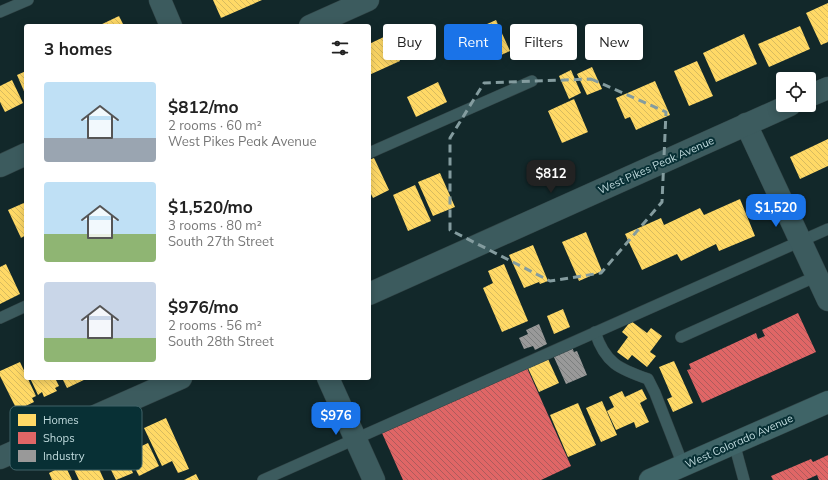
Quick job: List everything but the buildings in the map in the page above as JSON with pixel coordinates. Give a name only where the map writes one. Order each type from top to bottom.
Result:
[{"type":"main road","name":"West Colorado Avenue","points":[[650,480],[828,402]]},
{"type":"street","points":[[160,0],[170,24]]},
{"type":"street","points":[[314,24],[368,0]]},
{"type":"street","points":[[816,93],[828,88]]},
{"type":"street","name":"West Pikes Peak Avenue","points":[[371,293],[776,111]]},
{"type":"street","points":[[746,124],[828,300]]},
{"type":"street","points":[[0,166],[24,155]]},
{"type":"street","points":[[118,406],[176,380]]},
{"type":"street","points":[[329,380],[374,480]]},
{"type":"street","points":[[0,458],[10,454]]},
{"type":"lane","points":[[0,12],[28,0]]},
{"type":"lane","points":[[371,151],[532,81]]},
{"type":"lane","points":[[262,480],[828,229]]},
{"type":"lane","points":[[680,337],[817,276]]},
{"type":"lane","points":[[0,318],[24,307]]},
{"type":"lane","points":[[595,332],[600,347],[610,361],[624,370],[648,379],[655,393],[683,465]]},
{"type":"lane","points":[[734,443],[744,480]]},
{"type":"highlighted area","points":[[591,79],[666,112],[662,202],[601,273],[550,281],[450,230],[450,138],[484,83]]}]
